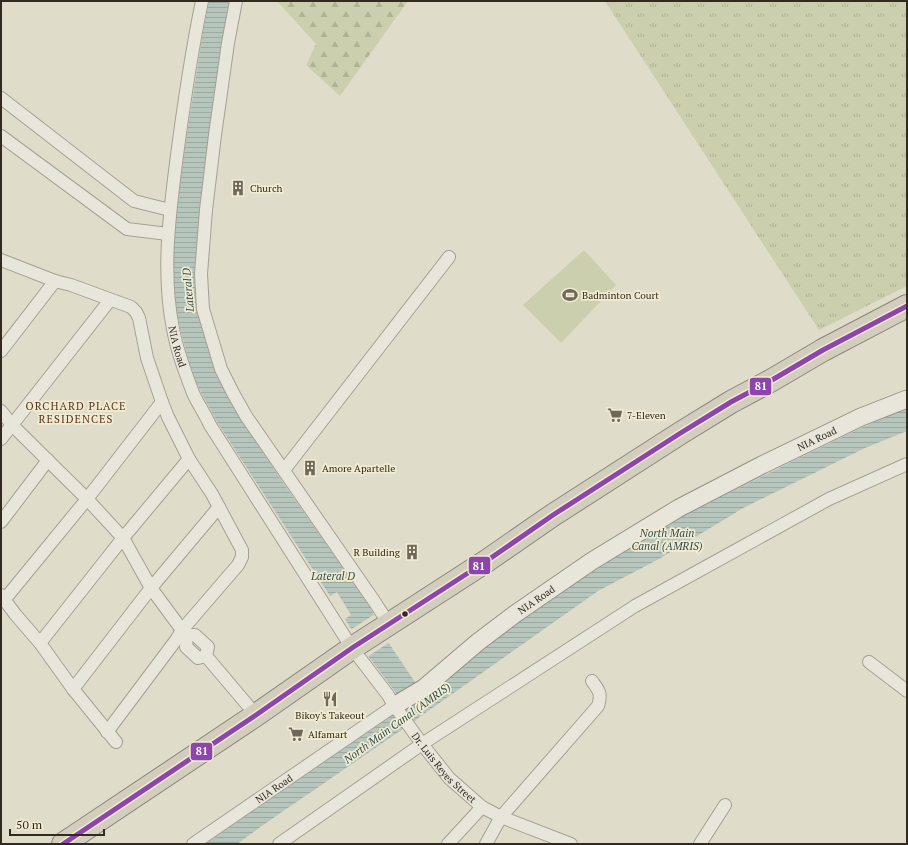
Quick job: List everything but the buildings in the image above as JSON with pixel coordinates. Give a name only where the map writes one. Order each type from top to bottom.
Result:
[{"type":"highway","points":[[63,844],[553,515],[680,434],[725,406],[823,350],[907,306]]},
{"type":"street","name":"NIA Road","points":[[202,1],[182,122],[170,210],[167,254],[168,295],[173,330],[182,361],[194,393],[210,425],[356,646]]},
{"type":"street","points":[[236,1],[215,134],[207,202],[201,274],[203,309],[221,369],[246,416],[374,601],[386,626]]},
{"type":"street","points":[[1,98],[134,201],[170,210]]},
{"type":"street","points":[[1,136],[127,228],[168,234]]},
{"type":"street","points":[[284,470],[449,257]]},
{"type":"street","points":[[2,262],[131,307],[136,312],[139,318],[147,358],[168,417],[242,550],[242,557],[238,564],[184,633],[176,640],[107,732]]},
{"type":"street","points":[[1,351],[55,281]]},
{"type":"street","points":[[1,438],[110,300]]},
{"type":"street","name":"NIA Road","points":[[193,844],[400,713],[424,688],[478,642],[515,614],[592,561],[678,508],[861,417],[907,399]]},
{"type":"street","points":[[116,742],[73,689],[40,643],[15,614],[3,597],[87,499],[162,402]]},
{"type":"street","points":[[1,411],[12,425],[87,499],[123,538],[151,588],[184,633],[195,635],[202,641],[208,648],[206,656],[256,715]]},
{"type":"street","points":[[40,643],[123,538],[190,459]]},
{"type":"street","points":[[1,522],[48,460]]},
{"type":"street","points":[[280,844],[422,744],[635,606],[829,499],[907,464]]},
{"type":"street","points":[[73,689],[151,588],[219,507]]},
{"type":"street","name":"Dr. Luis Reyes Street","points":[[356,646],[400,713],[449,778],[482,807],[501,817],[564,843]]},
{"type":"street","points":[[869,662],[907,691]]},
{"type":"street","points":[[486,844],[501,817],[598,706],[600,697],[599,690],[592,681]]},
{"type":"street","points":[[700,844],[725,805]]},
{"type":"street","points":[[448,844],[482,807]]},
{"type":"green space","points":[[277,1],[408,1],[340,96],[306,65],[316,44]]},
{"type":"green space","points":[[605,1],[907,1],[907,286],[819,330]]},
{"type":"green space","name":"Badminton Court","points":[[584,250],[616,285],[561,343],[523,305]]},
{"type":"water","points":[[209,1],[231,1],[195,273],[216,371],[241,419],[284,484],[369,605],[384,636],[423,694],[503,630],[665,525],[803,456],[907,407],[907,431],[865,448],[745,507],[659,559],[598,591],[237,844],[205,844],[394,714],[403,702],[368,656],[345,619],[351,615],[337,592],[330,596],[217,422],[195,381],[188,359],[174,296],[172,256],[174,227],[186,140]]},
{"type":"pier","points":[[375,614],[390,642],[367,657],[350,630]]},
{"type":"transit line","name":"81","points":[[63,844],[256,715],[352,648],[485,562],[553,515],[679,434],[731,402],[823,350],[907,306]]},
{"type":"place","name":"Church","points":[[238,188]]},
{"type":"place","name":"Badminton Court","points":[[570,295]]},
{"type":"place","name":"7-Eleven","points":[[615,415]]},
{"type":"place","name":"Amore Apartelle","points":[[310,468]]},
{"type":"place","name":"R Building","points":[[412,552]]},
{"type":"place","name":"Bikoy's Takeout","points":[[330,699]]},
{"type":"place","name":"Alfamart","points":[[296,734]]},
{"type":"district","name":"ORCHARD PLACE RESIDENCES","points":[[76,412]]},
{"type":"water label","name":"Lateral D","points":[[188,290]]},
{"type":"water label","name":"North Main Canal (AMRIS)","points":[[667,539]]},
{"type":"water label","name":"Lateral D","points":[[333,576]]},
{"type":"water label","name":"North Main Canal (AMRIS)","points":[[397,723]]}]
